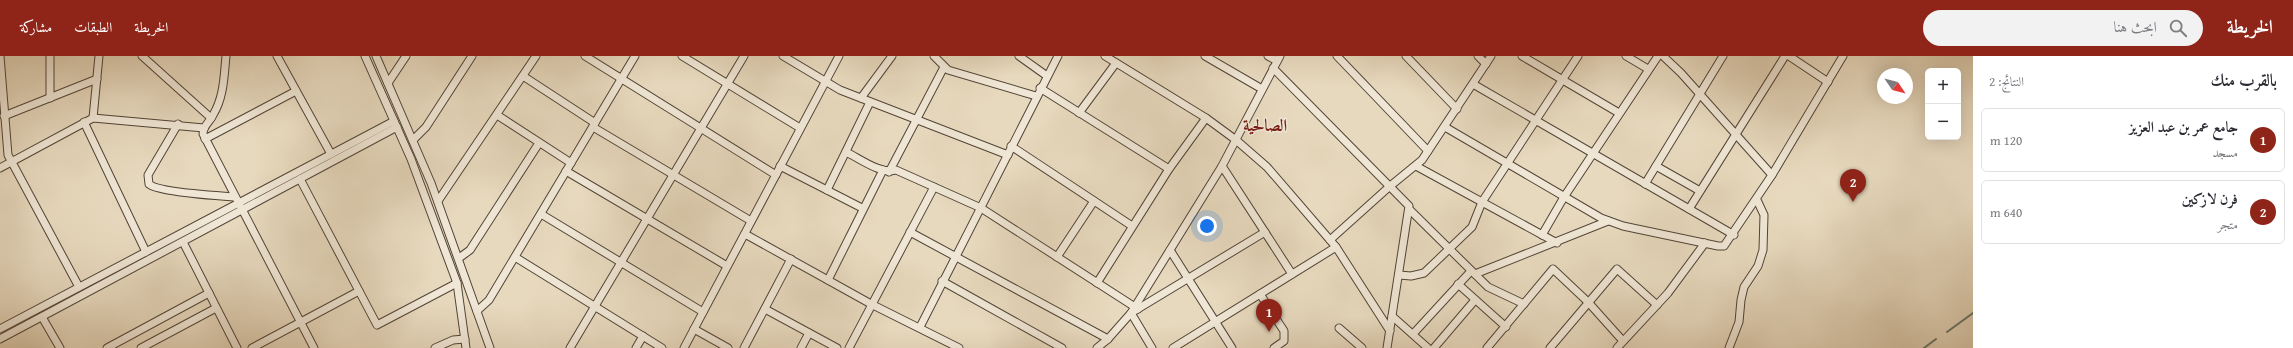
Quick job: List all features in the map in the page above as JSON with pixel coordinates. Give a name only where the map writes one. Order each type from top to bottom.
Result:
[{"type":"street","points":[[0,56],[7,147],[11,162],[79,287]]},
{"type":"street","points":[[50,56],[50,98]]},
{"type":"street","points":[[93,118],[99,56]]},
{"type":"street","points":[[142,56],[211,118]]},
{"type":"street","points":[[365,56],[412,159],[457,283],[466,348]]},
{"type":"street","points":[[376,56],[438,201],[490,348]]},
{"type":"street","points":[[388,83],[406,56]]},
{"type":"street","points":[[413,140],[426,127],[472,56]]},
{"type":"street","points":[[438,201],[536,56]]},
{"type":"street","points":[[585,56],[621,80],[776,175]]},
{"type":"street","points":[[477,311],[486,304],[636,56]]},
{"type":"street","points":[[682,56],[800,128]]},
{"type":"street","points":[[570,348],[744,56]]},
{"type":"street","points":[[783,56],[825,81],[870,102],[1008,155]]},
{"type":"street","points":[[684,348],[839,56]]},
{"type":"street","points":[[861,98],[892,56]]},
{"type":"street","points":[[934,56],[948,70],[1036,96]]},
{"type":"street","points":[[1019,56],[1047,76]]},
{"type":"street","points":[[920,326],[954,256],[981,208],[1040,88],[1058,56]]},
{"type":"street","points":[[1205,56],[1262,90]]},
{"type":"street","points":[[1268,56],[1277,62],[1389,187],[1408,203],[1410,210],[1387,348]]},
{"type":"street","points":[[1337,56],[1428,152]]},
{"type":"street","points":[[1406,56],[1457,109]]},
{"type":"street","points":[[1478,56],[1486,64]]},
{"type":"street","points":[[1330,240],[1389,187],[1416,166],[1428,152],[1492,56]]},
{"type":"street","points":[[1522,56],[1619,113]]},
{"type":"street","points":[[1399,275],[1411,276],[1424,272],[1472,227],[1482,202],[1537,121],[1578,56]]},
{"type":"street","points":[[1626,56],[1648,69]]},
{"type":"street","points":[[1542,235],[1592,153],[1658,56]]},
{"type":"street","points":[[1663,56],[1737,133],[1772,175]]},
{"type":"street","points":[[1645,184],[1723,56]]},
{"type":"street","points":[[1689,209],[1785,56]]},
{"type":"street","points":[[1789,56],[1828,82]]},
{"type":"street","points":[[1445,127],[1608,221],[1724,246],[1734,235],[1772,175],[1843,56]]},
{"type":"street","points":[[225,57],[222,92],[211,118],[204,128],[205,139],[314,348]]},
{"type":"street","points":[[280,57],[296,91],[331,154]]},
{"type":"street","points":[[1107,57],[1206,118],[1236,140],[1267,167],[1336,247],[1390,330]]},
{"type":"street","points":[[1097,348],[1108,339],[1135,310],[1222,166],[1277,62]]},
{"type":"street","points":[[1079,113],[1116,63]]},
{"type":"street","points":[[828,280],[862,208],[917,119],[944,67]]},
{"type":"street","points":[[523,76],[594,125],[751,221]]},
{"type":"street","points":[[4,116],[97,79]]},
{"type":"street","points":[[1473,84],[1734,235]]},
{"type":"street","points":[[1040,88],[1170,169]]},
{"type":"street","points":[[205,139],[296,91]]},
{"type":"street","points":[[827,190],[870,102]]},
{"type":"street","points":[[497,115],[571,163]]},
{"type":"street","points":[[0,168],[93,118],[178,124],[204,128]]},
{"type":"street","points":[[1097,283],[1132,226],[1206,118]]},
{"type":"street","points":[[84,122],[146,252]]},
{"type":"street","points":[[178,124],[148,175],[150,185],[171,190],[236,200]]},
{"type":"street","points":[[0,328],[146,252],[236,200],[396,124]]},
{"type":"street","points":[[0,339],[300,179],[396,124]]},
{"type":"street","points":[[459,258],[470,250],[540,143]]},
{"type":"street","points":[[1011,146],[1132,226]]},
{"type":"street","points":[[846,152],[886,171],[896,170],[981,208],[1097,283],[1135,310],[1152,348]]},
{"type":"street","points":[[780,166],[862,208]]},
{"type":"street","points":[[1222,166],[1292,274]]},
{"type":"street","points":[[1416,166],[1557,243]]},
{"type":"street","points":[[1656,166],[1700,191]]},
{"type":"street","points":[[566,171],[727,266]]},
{"type":"street","points":[[300,179],[377,325],[457,283]]},
{"type":"street","points":[[849,348],[934,187]]},
{"type":"street","points":[[1729,348],[1739,322],[1744,286],[1758,266],[1763,250],[1764,215],[1756,200]]},
{"type":"street","points":[[1057,257],[1094,202]]},
{"type":"street","points":[[1410,210],[1488,287],[1524,304]]},
{"type":"street","points":[[541,214],[703,312]]},
{"type":"street","points":[[1413,334],[1458,284],[1473,272],[1557,243],[1608,221]]},
{"type":"street","points":[[910,232],[1108,339]]},
{"type":"street","points":[[1135,310],[1265,232]]},
{"type":"street","points":[[744,234],[871,304],[920,326],[959,348]]},
{"type":"street","points":[[183,242],[237,348]]},
{"type":"street","points":[[1617,348],[1658,305],[1683,275],[1705,243]]},
{"type":"street","points":[[1173,348],[1336,247]]},
{"type":"street","points":[[1170,250],[1232,348]]},
{"type":"street","points":[[514,257],[662,348]]},
{"type":"street","points":[[744,348],[791,259]]},
{"type":"street","points":[[1489,347],[1553,269],[1588,302],[1623,341]]},
{"type":"street","points":[[1550,348],[1617,269],[1658,305]]},
{"type":"street","points":[[942,281],[1062,348]]},
{"type":"street","points":[[1458,284],[1506,326]]},
{"type":"street","points":[[252,348],[359,291]]},
{"type":"street","points":[[107,348],[209,293]]},
{"type":"street","points":[[1260,294],[1284,331],[1282,346],[1274,348]]},
{"type":"street","points":[[1434,348],[1476,300]]},
{"type":"street","points":[[141,348],[216,308]]},
{"type":"street","points":[[765,309],[838,348]]},
{"type":"street","points":[[1392,316],[1428,348]]},
{"type":"street","points":[[42,317],[60,348]]},
{"type":"street","points":[[1339,328],[1362,348]]},
{"type":"street","points":[[694,329],[728,348]]},
{"type":"street","points":[[801,348],[809,333]]},
{"type":"street","points":[[636,348],[643,336]]},
{"type":"street","points":[[435,348],[453,340],[465,339]]},
{"type":"waterway","points":[[1947,332],[1973,313]]},
{"type":"waterway","points":[[1924,348],[1936,339]]},
{"type":"place","name":"فرن لازكين","points":[[1853,202]]},
{"type":"place","name":"جامع عمر بن عبد العزيز","points":[[1269,332]]},
{"type":"district","name":"الصالحية","points":[[1265,125]]}]
